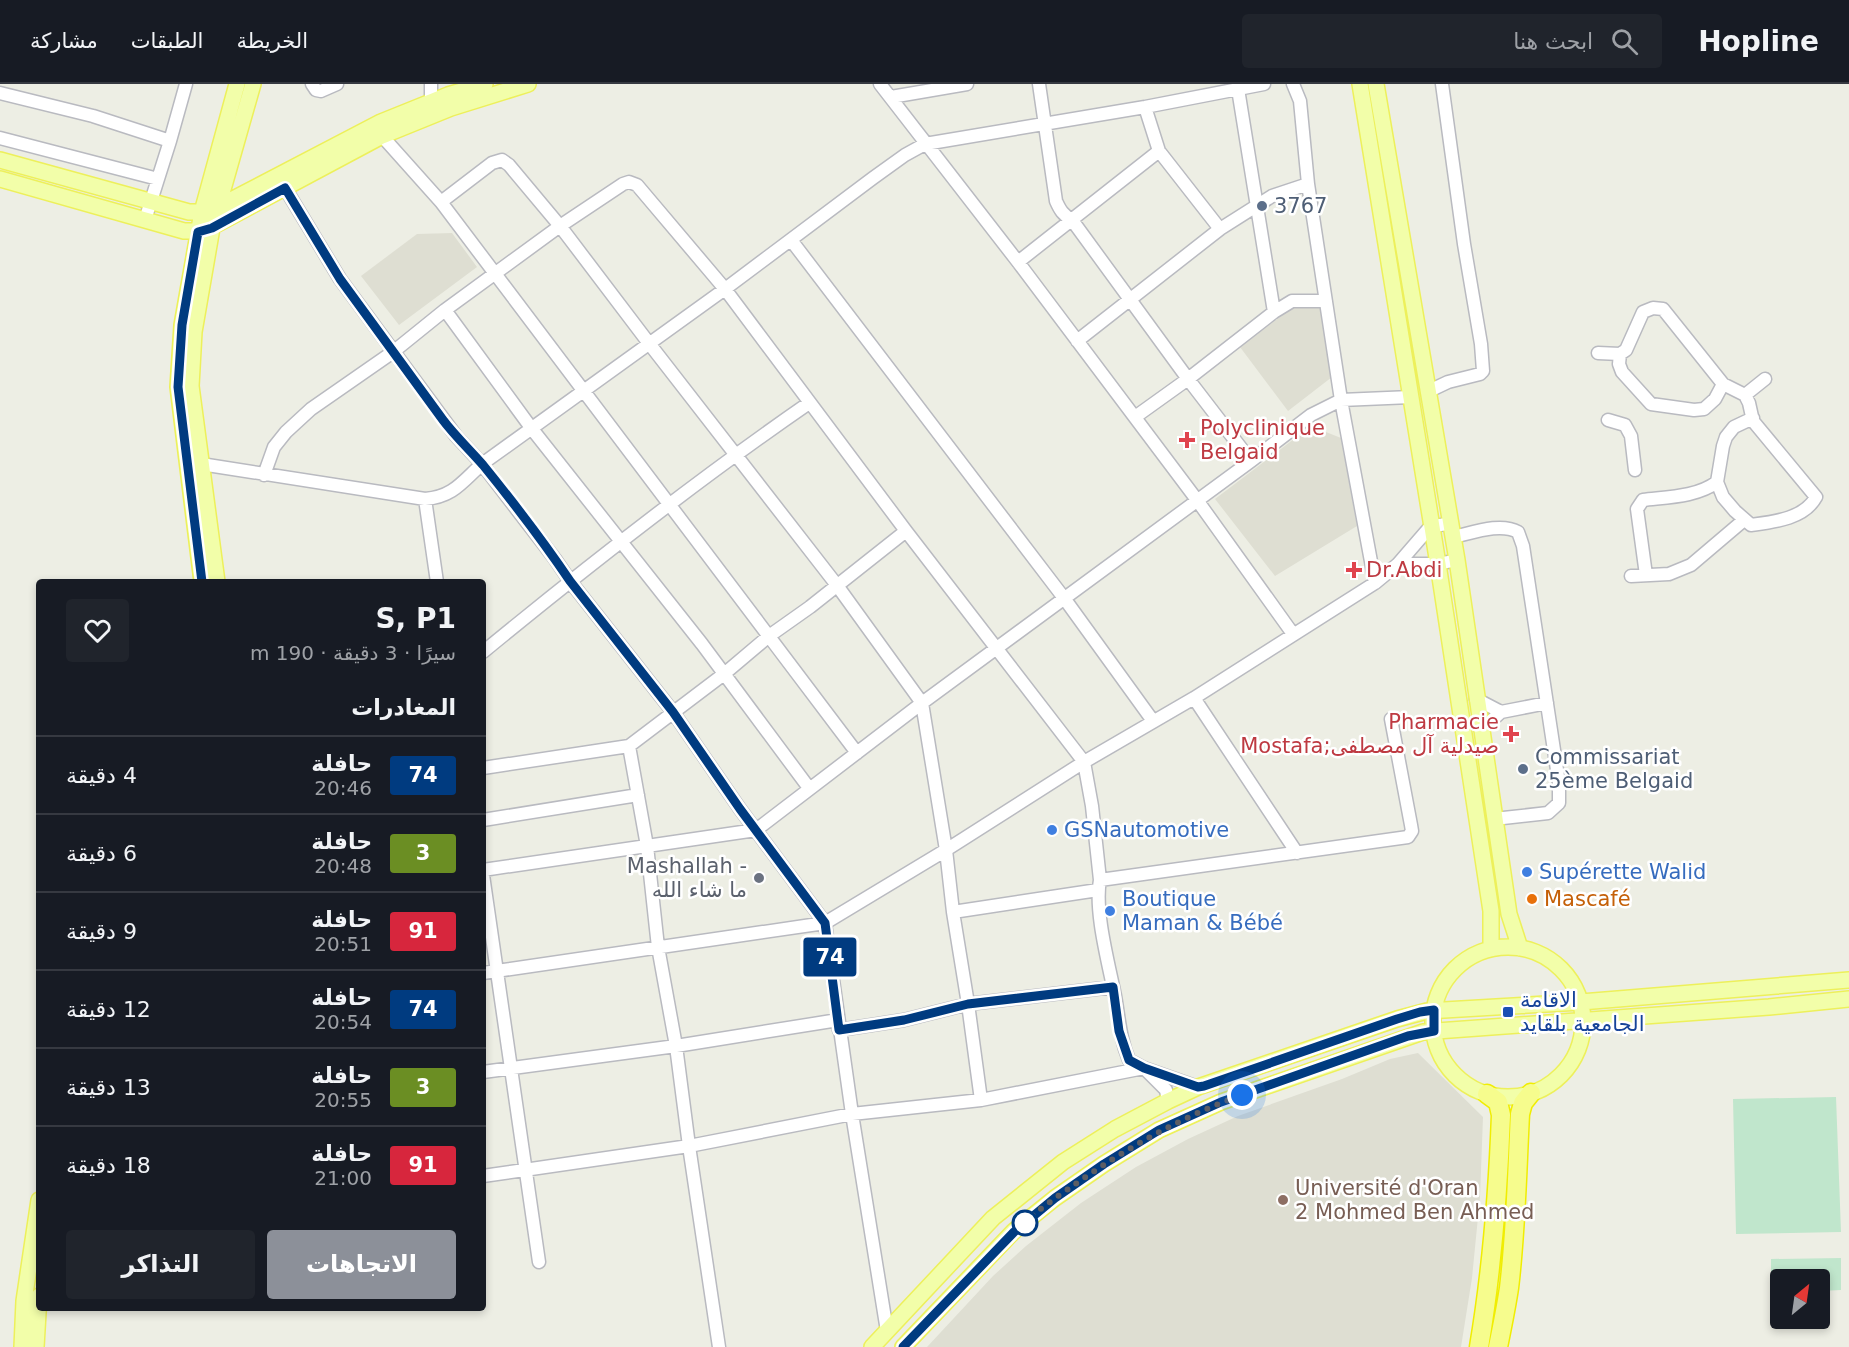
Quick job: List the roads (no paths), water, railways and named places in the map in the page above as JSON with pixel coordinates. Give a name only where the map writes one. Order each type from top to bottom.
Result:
[{"type":"highway","points":[[1498,1347],[1509,1288],[1520,1114],[1523,1103],[1532,1093]]},
{"type":"highway","points":[[1479,1347],[1492,1263],[1501,1115],[1498,1102],[1487,1094]]},
{"type":"main road","points":[[217,579],[191,386],[194,332],[205,230],[202,212],[237,84]]},
{"type":"main road","points":[[202,579],[178,387],[182,325],[205,230],[218,207],[253,84]]},
{"type":"main road","points":[[0,160],[189,212],[202,212],[218,207],[381,122],[485,84]]},
{"type":"main road","points":[[0,179],[145,220],[205,230],[382,136],[451,108],[528,84]]},
{"type":"main road","points":[[1360,84],[1430,527],[1438,564],[1491,910],[1491,949]]},
{"type":"main road","points":[[1376,84],[1457,560],[1480,730],[1509,914],[1520,948]]},
{"type":"main road","points":[[1520,948],[1537,953],[1553,962],[1566,974],[1581,1002],[1583,1021],[1581,1040],[1563,1073],[1549,1085],[1532,1093],[1509,1097],[1487,1094],[1467,1084],[1451,1070],[1437,1045],[1434,1010],[1438,996],[1453,971],[1477,954],[1491,949],[1520,948]]},
{"type":"main road","points":[[872,1347],[1001,1212],[1063,1162],[1115,1129],[1198,1087],[1420,1012],[1581,1002],[1849,980]]},
{"type":"main road","points":[[903,1347],[1014,1232],[1065,1191],[1159,1130],[1232,1098],[1408,1036],[1434,1031],[1770,1007],[1849,999]]},
{"type":"main road","points":[[22,1347],[24,1301],[36,1220]]},
{"type":"main road","points":[[36,1347],[38,1311]]},
{"type":"street","points":[[312,84],[316,90],[321,91],[337,84]]},
{"type":"street","points":[[431,84],[431,102]]},
{"type":"street","points":[[880,84],[1135,417],[1293,634]]},
{"type":"street","points":[[891,97],[967,84]]},
{"type":"street","points":[[1039,84],[1056,201],[1064,215],[1071,220],[1251,461]]},
{"type":"street","points":[[201,464],[264,476],[425,499],[440,498],[454,490],[482,464],[648,342],[725,289],[897,160],[925,144],[1145,107],[1264,84]]},
{"type":"street","points":[[1293,84],[1300,101],[1308,184],[1341,400],[1375,583]]},
{"type":"street","points":[[1428,385],[1480,374],[1484,371],[1442,84]]},
{"type":"street","points":[[145,220],[170,141],[183,85]]},
{"type":"street","points":[[1238,89],[1274,312]]},
{"type":"street","points":[[0,93],[93,116],[170,141]]},
{"type":"street","points":[[1145,107],[1159,151],[1220,229]]},
{"type":"street","points":[[382,136],[441,202],[857,753]]},
{"type":"street","points":[[0,138],[158,179]]},
{"type":"street","points":[[1018,262],[1159,151]]},
{"type":"street","points":[[441,202],[492,163],[502,160],[509,165],[560,226],[837,584],[922,703],[946,850],[981,1100]]},
{"type":"street","points":[[264,476],[274,447],[286,432],[311,409],[393,352],[445,310],[560,226],[623,184],[637,185],[725,289],[906,531],[1084,762],[1092,806],[1104,942],[1119,1031],[1125,1051],[1129,1060],[1144,1068],[1198,1087]]},
{"type":"street","points":[[1077,341],[1220,229],[1272,196],[1308,184]]},
{"type":"street","points":[[285,188],[340,279],[393,352],[456,436],[482,464],[673,712],[825,923],[852,1114],[887,1331]]},
{"type":"street","points":[[791,240],[1064,598],[1154,721]]},
{"type":"street","points":[[1135,417],[1274,312],[1292,301],[1326,301]]},
{"type":"street","points":[[1598,353],[1620,354],[1626,350],[1643,312],[1653,308],[1663,309],[1723,384],[1745,395],[1752,418],[1816,496],[1807,507],[1784,520],[1751,525],[1724,497],[1717,482],[1726,437],[1734,427],[1752,418]]},
{"type":"street","points":[[445,310],[532,429],[622,541],[809,788]]},
{"type":"street","points":[[1620,354],[1618,364],[1622,372],[1651,404],[1694,410],[1704,409],[1715,399],[1723,384]]},
{"type":"street","points":[[1745,395],[1764,379]]},
{"type":"street","points":[[486,870],[756,830],[922,703],[1311,415],[1341,400],[1411,397]]},
{"type":"street","points":[[486,650],[670,503],[735,454],[809,403]]},
{"type":"street","points":[[1608,420],[1624,424],[1631,436],[1635,470]]},
{"type":"street","points":[[1646,575],[1637,509],[1642,500],[1695,493],[1710,488],[1717,482]]},
{"type":"street","points":[[425,499],[437,579]]},
{"type":"street","points":[[1631,576],[1669,574],[1690,565],[1744,520]]},
{"type":"street","points":[[486,972],[825,923],[946,850],[1084,762],[1194,698],[1375,583],[1398,564],[1430,527],[1452,530],[1510,527],[1518,532],[1523,546],[1559,783],[1559,803],[1548,813],[1494,819]]},
{"type":"street","points":[[486,768],[629,746],[906,531]]},
{"type":"street","points":[[1398,564],[1438,564],[1457,560]]},
{"type":"street","points":[[1194,698],[1297,853]]},
{"type":"street","points":[[1476,699],[1501,712]]},
{"type":"street","points":[[1480,730],[1501,712],[1547,703]]},
{"type":"street","points":[[953,912],[1099,885],[1408,837],[1411,825],[1391,719]]},
{"type":"street","points":[[629,746],[647,846],[658,947],[676,1046],[688,1146],[719,1347]]},
{"type":"street","points":[[486,820],[638,795]]},
{"type":"street","points":[[486,897],[539,1262]]},
{"type":"street","points":[[486,1072],[839,1025],[904,1020],[968,1004],[1113,987]]},
{"type":"street","points":[[486,1176],[688,1146],[852,1114],[981,1100],[1144,1068]]},
{"type":"street","points":[[1144,1068],[1166,1090],[1168,1101]]},
{"type":"place","name":"3767","points":[[1262,206]]},
{"type":"place","name":"Polyclinique Belgaid","points":[[1187,440]]},
{"type":"place","name":"Dr.Abdi","points":[[1354,570]]},
{"type":"place","name":"Pharmacie Mostafa;صيدلية آل مصطفى","points":[[1511,734]]},
{"type":"place","name":"Commissariat 25ème Belgaid","points":[[1523,769]]},
{"type":"place","name":"GSNautomotive","points":[[1052,830]]},
{"type":"place","name":"Supérette Walid","points":[[1527,872]]},
{"type":"place","name":"Mashallah - ما شاء الله","points":[[759,878]]},
{"type":"place","name":"Mascafé","points":[[1532,899]]},
{"type":"place","name":"Boutique Maman & Bébé","points":[[1110,911]]},
{"type":"place","name":"الاقامة الجامعية بلقايد","points":[[1508,1012]]},
{"type":"place","name":"Université d'Oran 2 Mohmed Ben Ahmed","points":[[1283,1200]]}]
